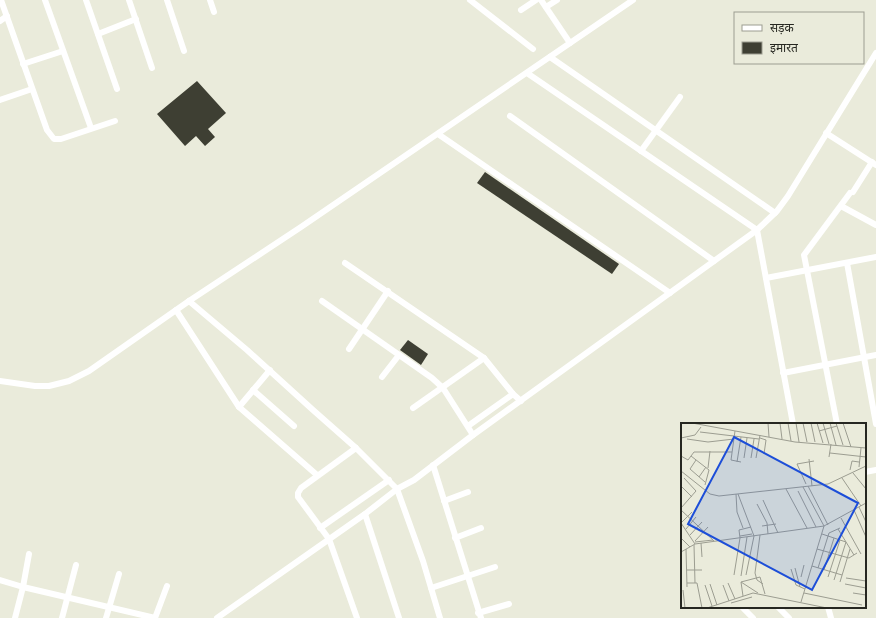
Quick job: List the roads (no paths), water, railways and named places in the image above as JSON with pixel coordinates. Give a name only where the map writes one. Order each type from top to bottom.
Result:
[{"type":"street","points":[[1,0],[47,130],[54,139],[61,139],[115,120]]},
{"type":"street","points":[[45,0],[91,128]]},
{"type":"street","points":[[86,0],[117,90]]},
{"type":"street","points":[[129,0],[152,68]]},
{"type":"street","points":[[167,0],[184,51]]},
{"type":"street","points":[[210,0],[214,12]]},
{"type":"street","points":[[521,10],[536,0]]},
{"type":"street","points":[[541,0],[570,43]]},
{"type":"street","points":[[546,7],[557,0]]},
{"type":"street","points":[[0,381],[35,386],[49,386],[69,381],[88,371],[189,301],[438,134],[632,0]]},
{"type":"street","points":[[474,1],[533,49]]},
{"type":"street","points":[[0,21],[7,16]]},
{"type":"street","points":[[98,34],[136,19]]},
{"type":"street","points":[[23,64],[63,51]]},
{"type":"street","points":[[217,618],[365,514],[397,489],[414,480],[473,435],[757,230],[774,214],[788,196],[876,55]]},
{"type":"street","points":[[550,56],[774,214]]},
{"type":"street","points":[[527,73],[757,230],[793,423]]},
{"type":"street","points":[[0,100],[32,90]]},
{"type":"street","points":[[641,151],[680,97]]},
{"type":"street","points":[[510,116],[714,261]]},
{"type":"street","points":[[826,133],[874,164],[804,255],[837,423]]},
{"type":"street","points":[[438,134],[670,293]]},
{"type":"street","points":[[841,206],[876,225]]},
{"type":"street","points":[[766,278],[876,257]]},
{"type":"street","points":[[345,263],[484,358],[513,394],[521,401]]},
{"type":"street","points":[[847,263],[876,424]]},
{"type":"street","points":[[349,349],[388,291]]},
{"type":"street","points":[[189,301],[270,370],[356,448],[397,489],[440,618]]},
{"type":"street","points":[[322,301],[432,378],[442,388],[473,435]]},
{"type":"street","points":[[176,310],[239,407],[317,475]]},
{"type":"street","points":[[382,377],[399,355]]},
{"type":"street","points":[[783,373],[876,355]]},
{"type":"street","points":[[414,408],[484,358]]},
{"type":"street","points":[[239,407],[270,370]]},
{"type":"street","points":[[253,390],[294,426]]},
{"type":"street","points":[[468,426],[513,394]]},
{"type":"street","points":[[356,448],[301,488],[298,493],[298,497],[320,528],[330,539],[357,618]]},
{"type":"street","points":[[433,465],[480,615],[509,604]]},
{"type":"street","points":[[866,472],[876,470]]},
{"type":"street","points":[[320,528],[389,480]]},
{"type":"street","points":[[444,501],[468,492]]},
{"type":"street","points":[[365,514],[399,618]]},
{"type":"street","points":[[455,538],[481,528]]},
{"type":"street","points":[[15,618],[29,554]]},
{"type":"street","points":[[62,618],[76,564]]},
{"type":"street","points":[[431,588],[495,567]]},
{"type":"street","points":[[106,618],[118,574]]},
{"type":"street","points":[[0,580],[23,587],[155,618],[167,586]]},
{"type":"street","points":[[743,608],[753,618]]},
{"type":"street","points":[[779,608],[789,618]]},
{"type":"street","points":[[828,608],[831,618]]}]
